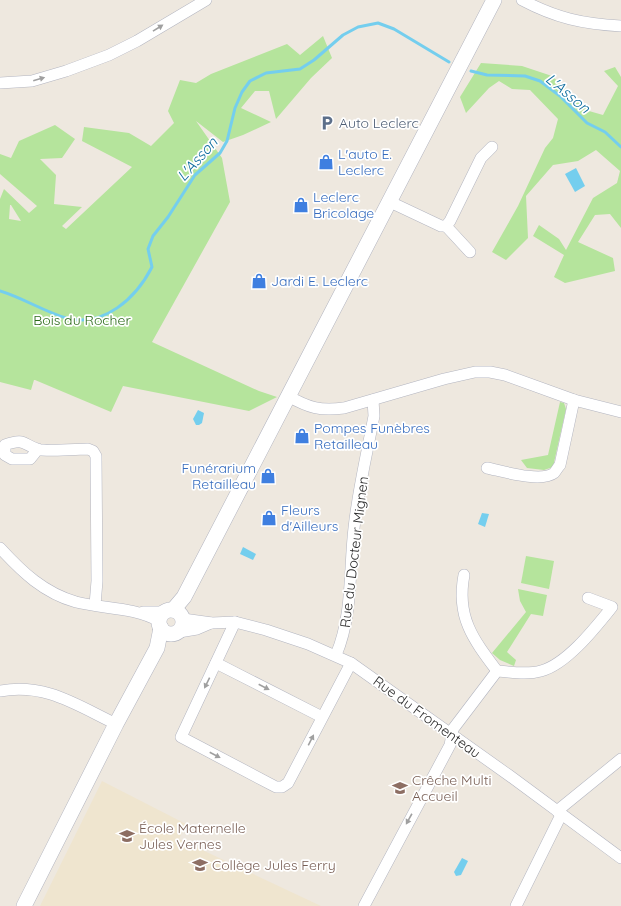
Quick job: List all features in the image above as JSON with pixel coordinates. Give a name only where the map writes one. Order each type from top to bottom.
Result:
[{"type":"main road","points":[[24,906],[116,724],[172,622],[388,201],[427,131],[494,0]]},
{"type":"street","points":[[0,83],[32,81],[66,71],[109,55],[137,41],[206,0]]},
{"type":"street","points":[[522,0],[557,16],[576,22],[621,26]]},
{"type":"street","points":[[446,226],[450,221],[481,158],[492,147]]},
{"type":"street","points":[[388,201],[441,226],[446,226],[470,252]]},
{"type":"street","points":[[288,396],[313,408],[329,410],[344,408],[374,400],[462,374],[490,372],[505,375],[574,400],[621,412]]},
{"type":"street","name":"Rue du Docteur Mignen","points":[[336,655],[343,641],[346,624],[354,529],[374,416],[374,400]]},
{"type":"street","points":[[487,468],[530,477],[547,476],[555,472],[560,465],[574,400]]},
{"type":"street","points":[[38,450],[88,449],[93,451],[96,456],[97,581],[95,605]]},
{"type":"street","name":"Rue du Fromenteau","points":[[0,548],[30,579],[46,589],[77,602],[139,612],[197,629],[212,623],[236,622],[308,644],[336,655],[351,663],[621,858]]},
{"type":"street","points":[[464,575],[461,600],[469,631],[497,670],[527,673],[541,671],[553,666],[582,643],[612,607],[588,598]]},
{"type":"street","points":[[236,622],[181,737],[270,784],[282,787],[288,783],[351,663]]},
{"type":"street","points":[[216,663],[322,717]]},
{"type":"street","points":[[364,906],[450,745],[453,730],[497,670]]},
{"type":"street","points":[[0,691],[24,688],[41,690],[64,698],[116,724]]},
{"type":"street","points":[[516,906],[559,813],[621,760]]},
{"type":"shaded area","points":[[102,781],[186,824],[179,839],[321,906],[40,906]]},
{"type":"green space","name":"Bois du Rocher","points":[[323,36],[332,58],[311,78],[276,119],[269,91],[255,91],[241,108],[271,122],[243,135],[223,142],[196,121],[222,158],[230,202],[152,342],[259,391],[277,397],[249,411],[123,386],[111,412],[35,380],[31,390],[0,382],[0,199],[4,189],[29,213],[37,206],[0,174],[0,154],[11,158],[19,141],[55,125],[75,139],[62,158],[40,159],[56,175],[54,204],[82,207],[62,226],[66,229],[132,167],[82,141],[84,127],[129,133],[151,146],[174,123],[168,111],[180,80],[196,83],[211,74],[287,44],[300,55]],"holes":[[[11,205],[21,221],[9,219]]]},
{"type":"green space","points":[[481,63],[522,66],[552,76],[589,111],[603,115],[618,86],[604,71],[615,67],[621,77],[621,228],[610,214],[595,215],[578,242],[613,258],[615,271],[565,283],[554,277],[564,255],[533,236],[539,225],[559,239],[566,250],[593,198],[617,183],[620,171],[596,150],[578,161],[553,165],[526,196],[528,238],[506,260],[492,252],[518,206],[545,148],[553,138],[558,119],[530,90],[512,89],[499,81],[489,88],[466,113],[460,97]]},
{"type":"green space","points":[[560,402],[564,403],[566,409],[553,467],[544,470],[527,468],[521,460],[548,455]]},
{"type":"green space","points":[[526,556],[554,561],[549,589],[521,583]]},
{"type":"green space","points":[[518,589],[547,595],[543,616],[531,614],[507,652],[516,660],[514,666],[500,660],[492,653],[526,612],[520,601]]},
{"type":"water","points":[[576,168],[585,186],[575,192],[565,174]]},
{"type":"water","points":[[198,410],[204,413],[202,423],[196,425],[193,419]]},
{"type":"water","points":[[482,513],[489,514],[485,527],[478,524]]},
{"type":"water","points":[[243,547],[256,554],[253,560],[240,554]]},
{"type":"water","points":[[462,858],[468,861],[461,875],[456,876],[454,872]]},
{"type":"waterway","name":"L'Asson","points":[[0,291],[66,318],[80,320],[93,319],[106,314],[117,308],[128,299],[145,279],[152,267],[148,249],[153,236],[168,217],[195,175],[220,153],[227,141],[235,108],[242,92],[250,81],[266,73],[300,69],[314,60],[343,35],[358,27],[378,23],[394,29],[449,62]]},
{"type":"waterway","name":"L'Asson","points":[[471,71],[487,75],[525,76],[540,81],[560,96],[587,123],[605,132],[621,147]]},
{"type":"place","name":"Auto Leclerc","points":[[327,123]]},
{"type":"place","name":"L'auto E. Leclerc","points":[[326,162]]},
{"type":"place","name":"Leclerc Bricolage","points":[[301,205]]},
{"type":"place","name":"Jardi E. Leclerc","points":[[259,281]]},
{"type":"place","name":"Pompes Funèbres Retailleau","points":[[302,436]]},
{"type":"place","name":"Funérarium Retailleau","points":[[268,476]]},
{"type":"place","name":"Fleurs d'Ailleurs","points":[[269,518]]},
{"type":"place","name":"Crêche Multi Accueil","points":[[400,788]]},
{"type":"place","name":"École Maternelle Jules Vernes","points":[[127,836]]},
{"type":"place","name":"Collège Jules Ferry","points":[[200,865]]}]
